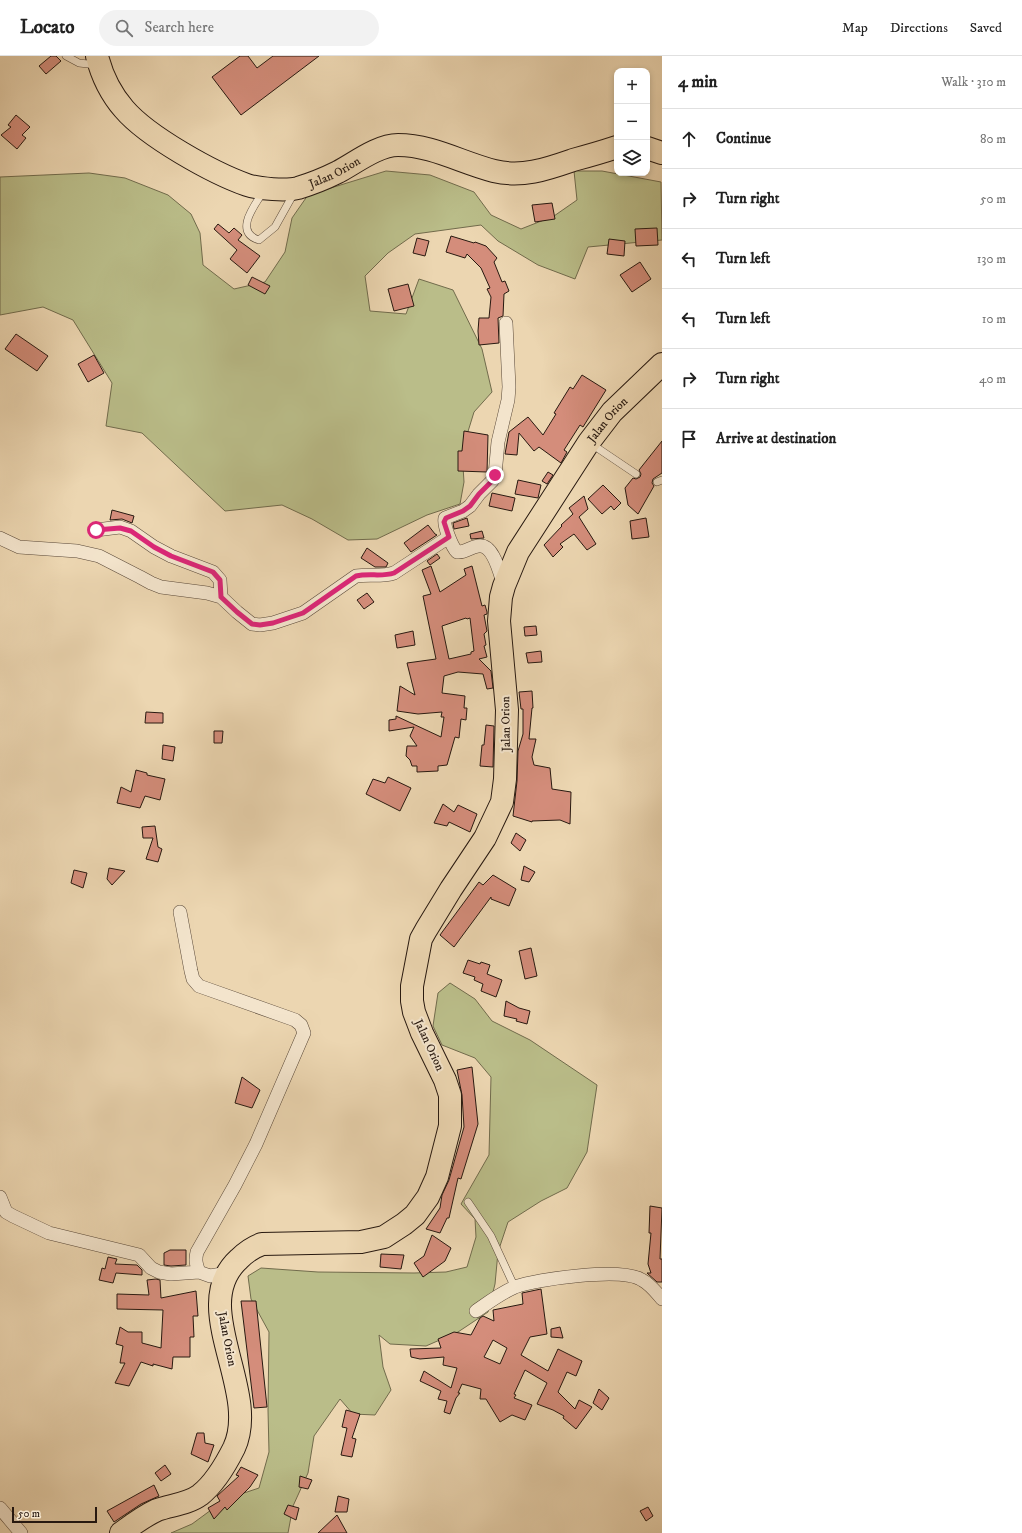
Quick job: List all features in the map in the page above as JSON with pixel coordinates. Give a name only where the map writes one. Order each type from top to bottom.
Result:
[{"type":"highway","name":"Jalan Orion","points":[[98,61],[114,96],[125,110],[159,138],[209,167],[248,185],[265,188],[298,188],[336,173],[384,147],[396,145],[421,146],[494,171],[512,174],[538,172],[614,149]]},
{"type":"highway","points":[[650,149],[662,153]]},
{"type":"highway","name":"Jalan Orion","points":[[121,1533],[152,1513],[200,1495],[218,1475],[236,1443],[240,1420],[239,1401],[224,1331],[221,1313],[221,1295],[225,1279],[236,1262],[250,1250],[262,1244],[361,1242],[386,1236],[404,1224],[421,1208],[428,1197],[437,1177],[450,1126],[450,1094],[447,1084],[422,1033],[414,1012],[412,986],[421,939],[451,889],[485,838],[502,802],[505,779],[507,710],[499,621],[499,605],[504,586],[518,552],[589,442],[612,412],[662,364]]},
{"type":"street","points":[[504,586],[492,553],[484,547],[479,546],[461,553],[457,552],[449,537],[444,522],[446,518],[463,511],[470,506],[492,481],[495,475],[498,442],[508,400],[509,387],[506,323]]},
{"type":"street","points":[[96,530],[120,528],[131,531],[154,547],[171,556],[213,572],[220,580],[221,597]]},
{"type":"street","points":[[0,538],[19,547],[78,551],[99,556],[161,587],[207,593],[221,597],[252,624],[260,625],[273,623],[303,613],[356,576],[366,574],[388,575],[394,573],[449,537]]},
{"type":"street","points":[[180,912],[193,979],[199,986],[295,1020],[301,1025],[304,1033],[256,1144],[235,1186],[197,1252],[195,1259],[199,1272]]},
{"type":"street","points":[[0,1198],[6,1212],[49,1233],[139,1255],[151,1268],[159,1272],[171,1274],[199,1272],[210,1276],[228,1273]]},
{"type":"street","points":[[476,1311],[497,1296],[515,1288],[540,1281],[574,1276],[615,1274],[642,1279],[662,1299]]},
{"type":"street","points":[[0,1508],[21,1533]]},
{"type":"lane","points":[[66,56],[79,63],[98,61]]},
{"type":"lane","points":[[265,188],[249,214],[246,224],[249,233],[254,238],[259,240],[275,227],[298,188]]},
{"type":"lane","points":[[589,442],[636,474]]},
{"type":"lane","points":[[468,1202],[491,1236],[515,1288]]},
{"type":"green space","points":[[386,171],[430,175],[474,192],[491,215],[521,229],[554,216],[577,200],[574,171],[602,171],[614,173],[614,176],[629,176],[661,182],[662,240],[588,247],[575,279],[538,265],[498,241],[481,225],[415,234],[388,253],[365,276],[370,311],[406,314],[419,279],[453,290],[482,349],[492,392],[474,412],[462,451],[464,482],[460,504],[427,515],[377,539],[348,540],[312,519],[282,505],[225,511],[142,433],[106,426],[112,383],[73,320],[43,307],[0,315],[0,177],[89,173],[125,178],[168,195],[191,214],[200,233],[203,265],[234,289],[265,282],[285,252],[292,218],[308,195]]},
{"type":"green space","points":[[450,983],[475,999],[492,1021],[530,1040],[597,1085],[587,1152],[567,1188],[541,1201],[508,1222],[498,1252],[495,1284],[488,1312],[458,1332],[426,1346],[390,1344],[379,1335],[383,1367],[391,1390],[375,1415],[353,1414],[340,1399],[314,1436],[308,1473],[293,1506],[288,1533],[171,1533],[192,1524],[226,1499],[259,1488],[269,1452],[269,1332],[251,1299],[248,1276],[261,1268],[318,1272],[414,1273],[446,1272],[467,1267],[476,1237],[475,1219],[461,1204],[489,1155],[491,1077],[475,1058],[442,1045],[433,1026],[438,993]]},
{"type":"building","points":[[51,56],[56,56],[61,61],[46,74],[39,66]]},
{"type":"building","points":[[240,56],[248,56],[257,68],[273,56],[319,56],[241,115],[212,77]]},
{"type":"building","points":[[16,115],[30,127],[22,135],[26,138],[17,149],[1,135],[11,127],[8,125]]},
{"type":"building","points":[[552,203],[555,219],[535,222],[532,205]]},
{"type":"building","points":[[218,224],[229,233],[234,228],[242,235],[238,240],[260,256],[247,273],[230,259],[237,250],[214,229]]},
{"type":"building","points":[[657,228],[658,245],[636,246],[635,229]]},
{"type":"building","points":[[451,236],[486,246],[497,258],[494,262],[502,282],[505,281],[509,291],[504,294],[503,316],[498,318],[499,343],[479,345],[479,318],[489,318],[491,297],[487,289],[490,288],[481,268],[467,254],[465,258],[446,252]]},
{"type":"building","points":[[417,238],[429,241],[425,256],[413,253]]},
{"type":"building","points":[[609,239],[625,241],[624,256],[607,254]]},
{"type":"building","points":[[640,262],[651,279],[632,292],[620,275]]},
{"type":"building","points":[[252,277],[270,286],[265,294],[248,285]]},
{"type":"building","points":[[408,284],[414,306],[394,311],[388,289]]},
{"type":"building","points":[[16,334],[48,356],[37,371],[5,349]]},
{"type":"building","points":[[94,355],[104,373],[88,382],[78,364]]},
{"type":"building","points":[[582,375],[606,390],[583,427],[580,425],[564,450],[567,452],[561,463],[539,447],[534,451],[519,433],[517,455],[505,454],[509,432],[528,417],[543,435],[570,387],[573,389]]},
{"type":"building","points":[[464,431],[488,435],[487,472],[458,471],[458,451],[462,451]]},
{"type":"building","points":[[662,441],[662,473],[653,479],[652,483],[654,486],[638,514],[628,505],[625,488],[633,478],[636,479],[640,477],[641,474],[639,470]]},
{"type":"building","points":[[548,472],[553,475],[547,484],[542,481]]},
{"type":"building","points":[[518,480],[541,485],[538,498],[515,494]]},
{"type":"building","points":[[603,485],[621,503],[614,510],[611,506],[602,514],[588,499]]},
{"type":"building","points":[[492,493],[515,498],[512,511],[489,506]]},
{"type":"building","points":[[584,496],[588,509],[579,517],[596,544],[587,550],[574,534],[560,544],[563,547],[553,557],[544,545],[562,526],[561,525],[573,514],[569,508]]},
{"type":"building","points":[[112,510],[134,516],[132,523],[122,519],[110,520]]},
{"type":"building","points":[[467,518],[469,526],[454,529],[453,523]]},
{"type":"building","points":[[646,518],[649,537],[632,539],[630,521]]},
{"type":"building","points":[[428,525],[437,535],[411,552],[404,543]]},
{"type":"building","points":[[482,531],[484,538],[471,539],[470,534]]},
{"type":"building","points":[[367,548],[388,563],[386,567],[375,567],[361,558]]},
{"type":"building","points":[[437,554],[440,558],[430,565],[427,561]]},
{"type":"building","points":[[431,566],[440,592],[466,575],[464,569],[472,566],[482,606],[485,605],[487,612],[487,614],[484,615],[487,631],[484,634],[486,645],[484,646],[487,657],[479,659],[491,671],[493,688],[487,689],[483,674],[458,672],[444,676],[442,693],[465,696],[464,708],[467,708],[466,720],[461,719],[459,738],[455,737],[447,765],[438,766],[438,771],[417,772],[417,766],[412,766],[410,760],[406,756],[407,746],[417,746],[410,736],[414,727],[389,731],[389,720],[396,719],[396,716],[441,737],[444,717],[441,717],[442,712],[418,714],[397,711],[400,686],[415,695],[407,663],[436,659],[423,596],[431,594],[422,570]],"holes":[[[466,618],[470,618],[474,651],[471,652],[471,654],[449,659],[442,626]]]},
{"type":"building","points":[[367,593],[374,602],[364,609],[357,600]]},
{"type":"building","points":[[536,626],[537,635],[525,636],[524,627]]},
{"type":"building","points":[[413,631],[415,645],[397,648],[395,635]]},
{"type":"building","points":[[541,651],[542,662],[528,663],[526,653]]},
{"type":"building","points":[[532,691],[533,708],[529,739],[536,739],[532,757],[534,765],[550,768],[552,789],[571,792],[570,824],[560,820],[532,822],[513,816],[517,781],[518,751],[523,734],[523,709],[521,709],[519,692]]},
{"type":"building","points":[[146,712],[163,713],[163,723],[145,723]]},
{"type":"building","points":[[486,725],[494,726],[493,767],[480,766]]},
{"type":"building","points":[[214,731],[223,731],[222,743],[214,743]]},
{"type":"building","points":[[163,745],[175,747],[173,761],[162,759]]},
{"type":"building","points":[[136,770],[147,773],[147,775],[165,779],[160,800],[145,796],[140,808],[117,803],[121,787],[131,792]]},
{"type":"building","points":[[388,777],[411,788],[400,811],[366,794],[373,779],[385,783]]},
{"type":"building","points":[[443,804],[454,812],[458,805],[477,814],[470,832],[449,822],[447,826],[434,823]]},
{"type":"building","points":[[155,826],[158,847],[162,849],[158,862],[146,859],[153,838],[143,838],[142,827]]},
{"type":"building","points":[[516,833],[526,840],[520,851],[511,843]]},
{"type":"building","points":[[524,866],[535,872],[529,882],[521,880]]},
{"type":"building","points":[[109,868],[125,871],[112,885],[107,879]]},
{"type":"building","points":[[74,870],[87,873],[83,888],[71,883]]},
{"type":"building","points":[[493,875],[516,889],[509,906],[491,899],[491,897],[454,947],[440,935],[479,882],[483,885]]},
{"type":"building","points":[[531,948],[537,976],[525,979],[519,951]]},
{"type":"building","points":[[468,960],[480,964],[481,962],[490,965],[487,974],[502,980],[496,997],[481,991],[483,984],[474,980],[475,977],[463,973]]},
{"type":"building","points":[[506,1001],[519,1008],[530,1011],[527,1024],[516,1021],[517,1019],[504,1016]]},
{"type":"building","points":[[472,1067],[478,1124],[461,1179],[458,1178],[449,1218],[447,1218],[440,1233],[426,1229],[440,1208],[442,1195],[449,1180],[464,1127],[462,1095],[457,1070]]},
{"type":"building","points":[[242,1077],[260,1090],[252,1108],[235,1103]]},
{"type":"building","points":[[650,1206],[662,1208],[660,1259],[662,1259],[662,1282],[657,1282],[647,1273],[651,1273],[648,1264],[651,1233],[649,1233]]},
{"type":"building","points":[[432,1235],[451,1248],[445,1261],[423,1277],[414,1263],[424,1256]]},
{"type":"building","points":[[170,1250],[186,1250],[186,1265],[164,1265],[164,1253]]},
{"type":"building","points":[[381,1254],[404,1255],[401,1269],[380,1267]]},
{"type":"building","points":[[108,1257],[117,1259],[115,1264],[137,1265],[142,1270],[142,1275],[116,1273],[113,1283],[99,1280],[102,1268],[105,1269]]},
{"type":"building","points":[[147,1280],[160,1280],[161,1298],[196,1291],[198,1316],[193,1316],[194,1337],[190,1337],[190,1357],[173,1357],[172,1369],[153,1364],[153,1366],[141,1362],[129,1386],[115,1383],[125,1363],[120,1363],[123,1346],[116,1344],[120,1327],[128,1332],[142,1332],[142,1343],[161,1348],[163,1310],[117,1309],[117,1294],[149,1295]]},
{"type":"building","points":[[541,1289],[547,1334],[530,1337],[521,1355],[548,1371],[558,1349],[582,1361],[576,1376],[567,1372],[558,1392],[575,1409],[579,1400],[592,1407],[576,1429],[563,1418],[564,1416],[537,1404],[547,1383],[525,1370],[514,1394],[516,1395],[514,1398],[532,1405],[525,1420],[512,1415],[500,1422],[486,1399],[480,1399],[481,1389],[462,1384],[458,1393],[460,1393],[456,1398],[450,1414],[444,1412],[447,1401],[438,1399],[441,1391],[420,1381],[424,1371],[451,1388],[457,1368],[443,1365],[444,1357],[420,1359],[411,1357],[410,1349],[441,1348],[438,1339],[454,1332],[471,1335],[480,1318],[483,1316],[494,1321],[493,1310],[523,1304],[522,1293]],"holes":[[[493,1340],[507,1348],[500,1364],[484,1357]]]},
{"type":"building","points":[[241,1301],[256,1301],[267,1407],[254,1408]]},
{"type":"building","points":[[560,1327],[563,1338],[551,1337],[551,1329]]},
{"type":"building","points":[[599,1389],[609,1398],[602,1410],[593,1403]]},
{"type":"building","points":[[346,1410],[360,1414],[352,1438],[356,1439],[352,1457],[341,1455],[347,1428],[342,1427]]},
{"type":"building","points":[[197,1433],[204,1433],[205,1443],[214,1445],[208,1462],[191,1454]]},
{"type":"building","points":[[165,1465],[171,1474],[161,1481],[155,1473]]},
{"type":"building","points":[[241,1467],[258,1475],[250,1487],[227,1510],[225,1507],[214,1519],[208,1508],[220,1501],[217,1496],[239,1476],[236,1475]]},
{"type":"building","points":[[300,1476],[312,1480],[308,1489],[299,1487]]},
{"type":"building","points":[[154,1485],[159,1496],[141,1504],[114,1522],[107,1511]]},
{"type":"building","points":[[338,1496],[349,1499],[347,1512],[335,1512]]},
{"type":"building","points":[[288,1505],[299,1508],[296,1520],[284,1514]]},
{"type":"building","points":[[648,1507],[653,1516],[646,1521],[640,1511]]},
{"type":"building","points":[[337,1515],[347,1533],[318,1533]]},
{"type":"route","points":[[96,530],[120,528],[131,531],[154,547],[171,556],[213,572],[220,580],[221,597],[252,624],[260,625],[273,623],[303,613],[356,576],[366,574],[388,575],[394,573],[449,537],[444,522],[446,518],[463,511],[470,506],[492,481],[495,475]]}]
